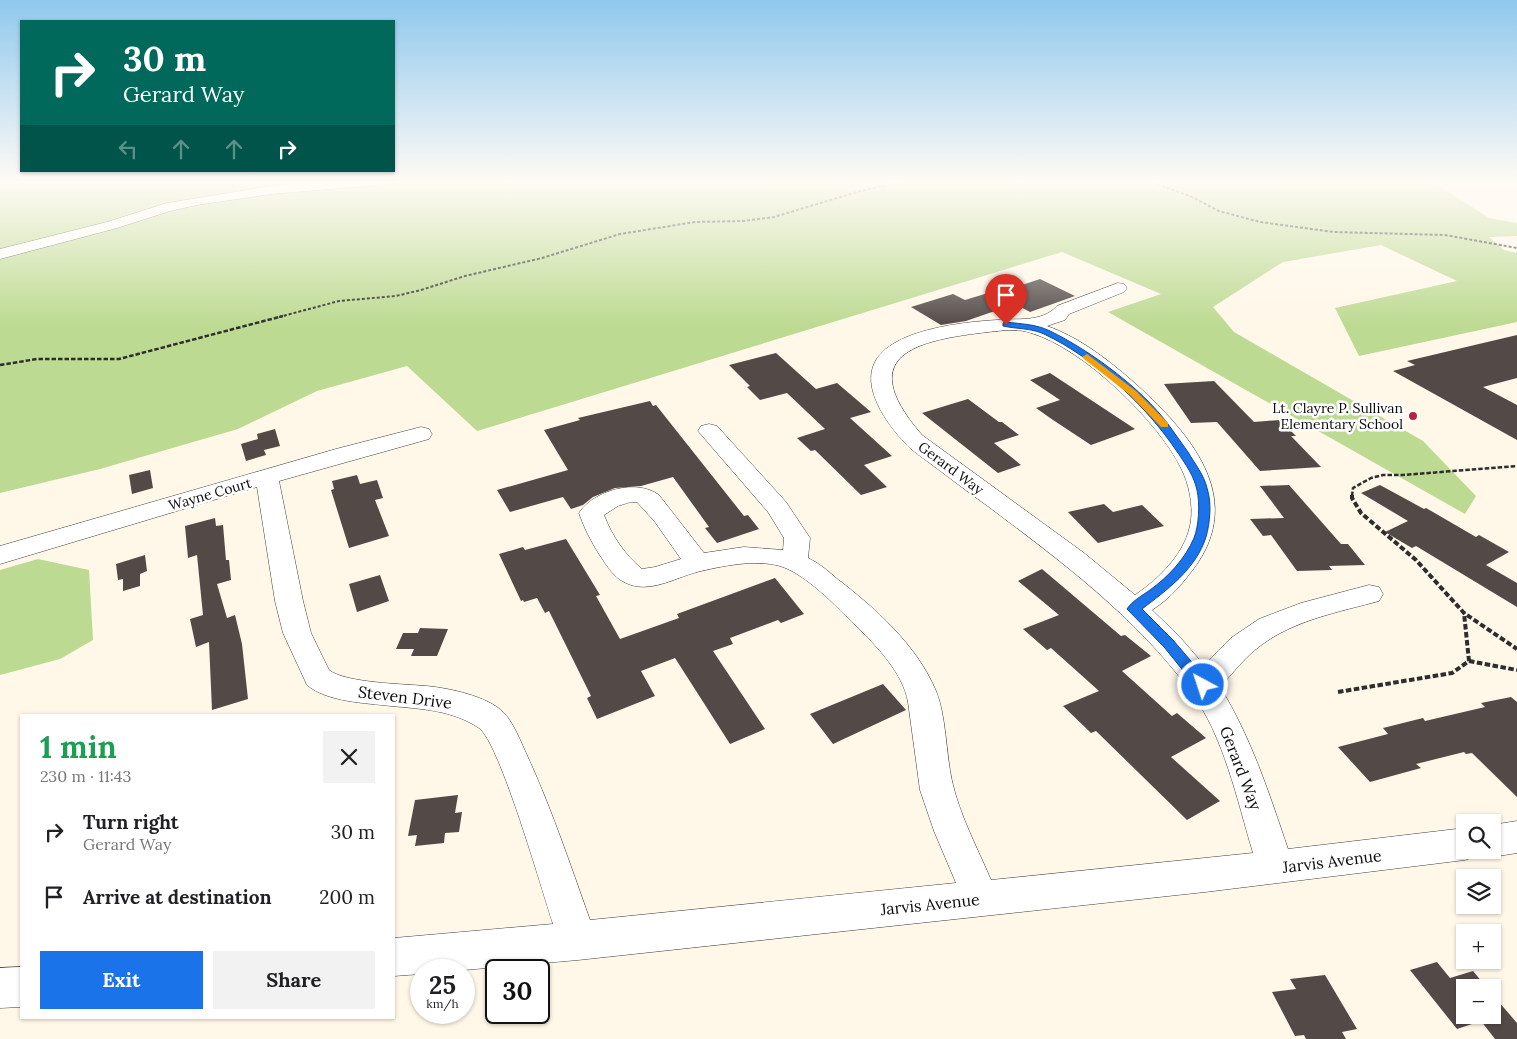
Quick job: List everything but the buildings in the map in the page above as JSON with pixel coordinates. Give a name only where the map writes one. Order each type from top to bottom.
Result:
[{"type":"street","points":[[0,254],[92,229]]},
{"type":"street","points":[[1026,326],[1058,316],[1064,310],[1118,288]]},
{"type":"street","name":"Gerard Way","points":[[1134,609],[1169,582],[1193,552],[1200,536],[1204,505],[1202,489],[1196,473],[1164,425],[1120,382],[1091,360],[1047,332],[1026,326],[992,325],[933,336],[908,344],[892,352],[886,360],[881,377],[882,387],[899,420],[920,445],[1075,559],[1134,609],[1169,644],[1203,685],[1222,717],[1242,762],[1276,867]]},
{"type":"street","points":[[709,431],[777,507],[797,538],[795,561]]},
{"type":"street","name":"Wayne Court","points":[[0,555],[344,454],[420,434]]},
{"type":"street","name":"Steven Drive","points":[[267,478],[280,542],[289,601],[298,633],[318,677],[325,684],[342,688],[446,700],[469,708],[492,721],[500,732],[524,784],[546,854],[578,941]]},
{"type":"street","points":[[697,563],[729,557],[758,556],[778,557],[795,561],[833,589],[867,621],[903,662],[920,690],[924,704],[937,790],[949,824],[981,899]]},
{"type":"street","points":[[1203,685],[1256,634],[1294,617],[1369,594]]},
{"type":"street","points":[[1501,839],[1517,837]]},
{"type":"street","name":"Jarvis Avenue","points":[[395,957],[578,941],[981,899],[1456,845]]},
{"type":"street","points":[[0,988],[20,986]]},
{"type":"path","points":[[0,365],[37,359],[118,359],[140,355],[339,301],[396,296],[465,276],[542,258],[620,234],[648,229]]},
{"type":"path","points":[[1315,229],[1334,232],[1445,235],[1517,248]]},
{"type":"path","points":[[1517,466],[1403,475],[1386,473],[1368,478],[1354,488],[1352,498],[1360,513],[1416,560],[1464,613],[1517,650]]},
{"type":"path","points":[[1464,613],[1469,661]]},
{"type":"path","points":[[1338,692],[1452,673],[1469,661],[1517,670]]},
{"type":"green space","points":[[0,229],[1517,229],[1517,236],[1489,237],[1504,250],[1517,253],[1517,322],[1359,356],[1335,308],[1457,281],[1381,245],[1283,262],[1213,307],[1234,332],[1423,441],[1476,496],[1465,514],[1108,312],[1161,294],[1062,252],[477,431],[407,366],[317,391],[238,429],[100,469],[0,493]]},
{"type":"green space","points":[[38,559],[89,570],[93,640],[60,659],[0,675],[0,570]]},
{"type":"slow traffic","points":[[1087,357],[1133,393],[1164,425]]},
{"type":"place","name":"Lt. Clayre P. Sullivan Elementary School","points":[[1413,416]]},
{"type":"route","points":[[1006,325],[1026,326],[1047,332],[1091,360],[1113,376],[1149,408],[1188,457],[1202,489],[1204,521],[1200,536],[1193,552],[1183,567],[1161,589],[1134,609],[1169,644],[1203,685]]}]
